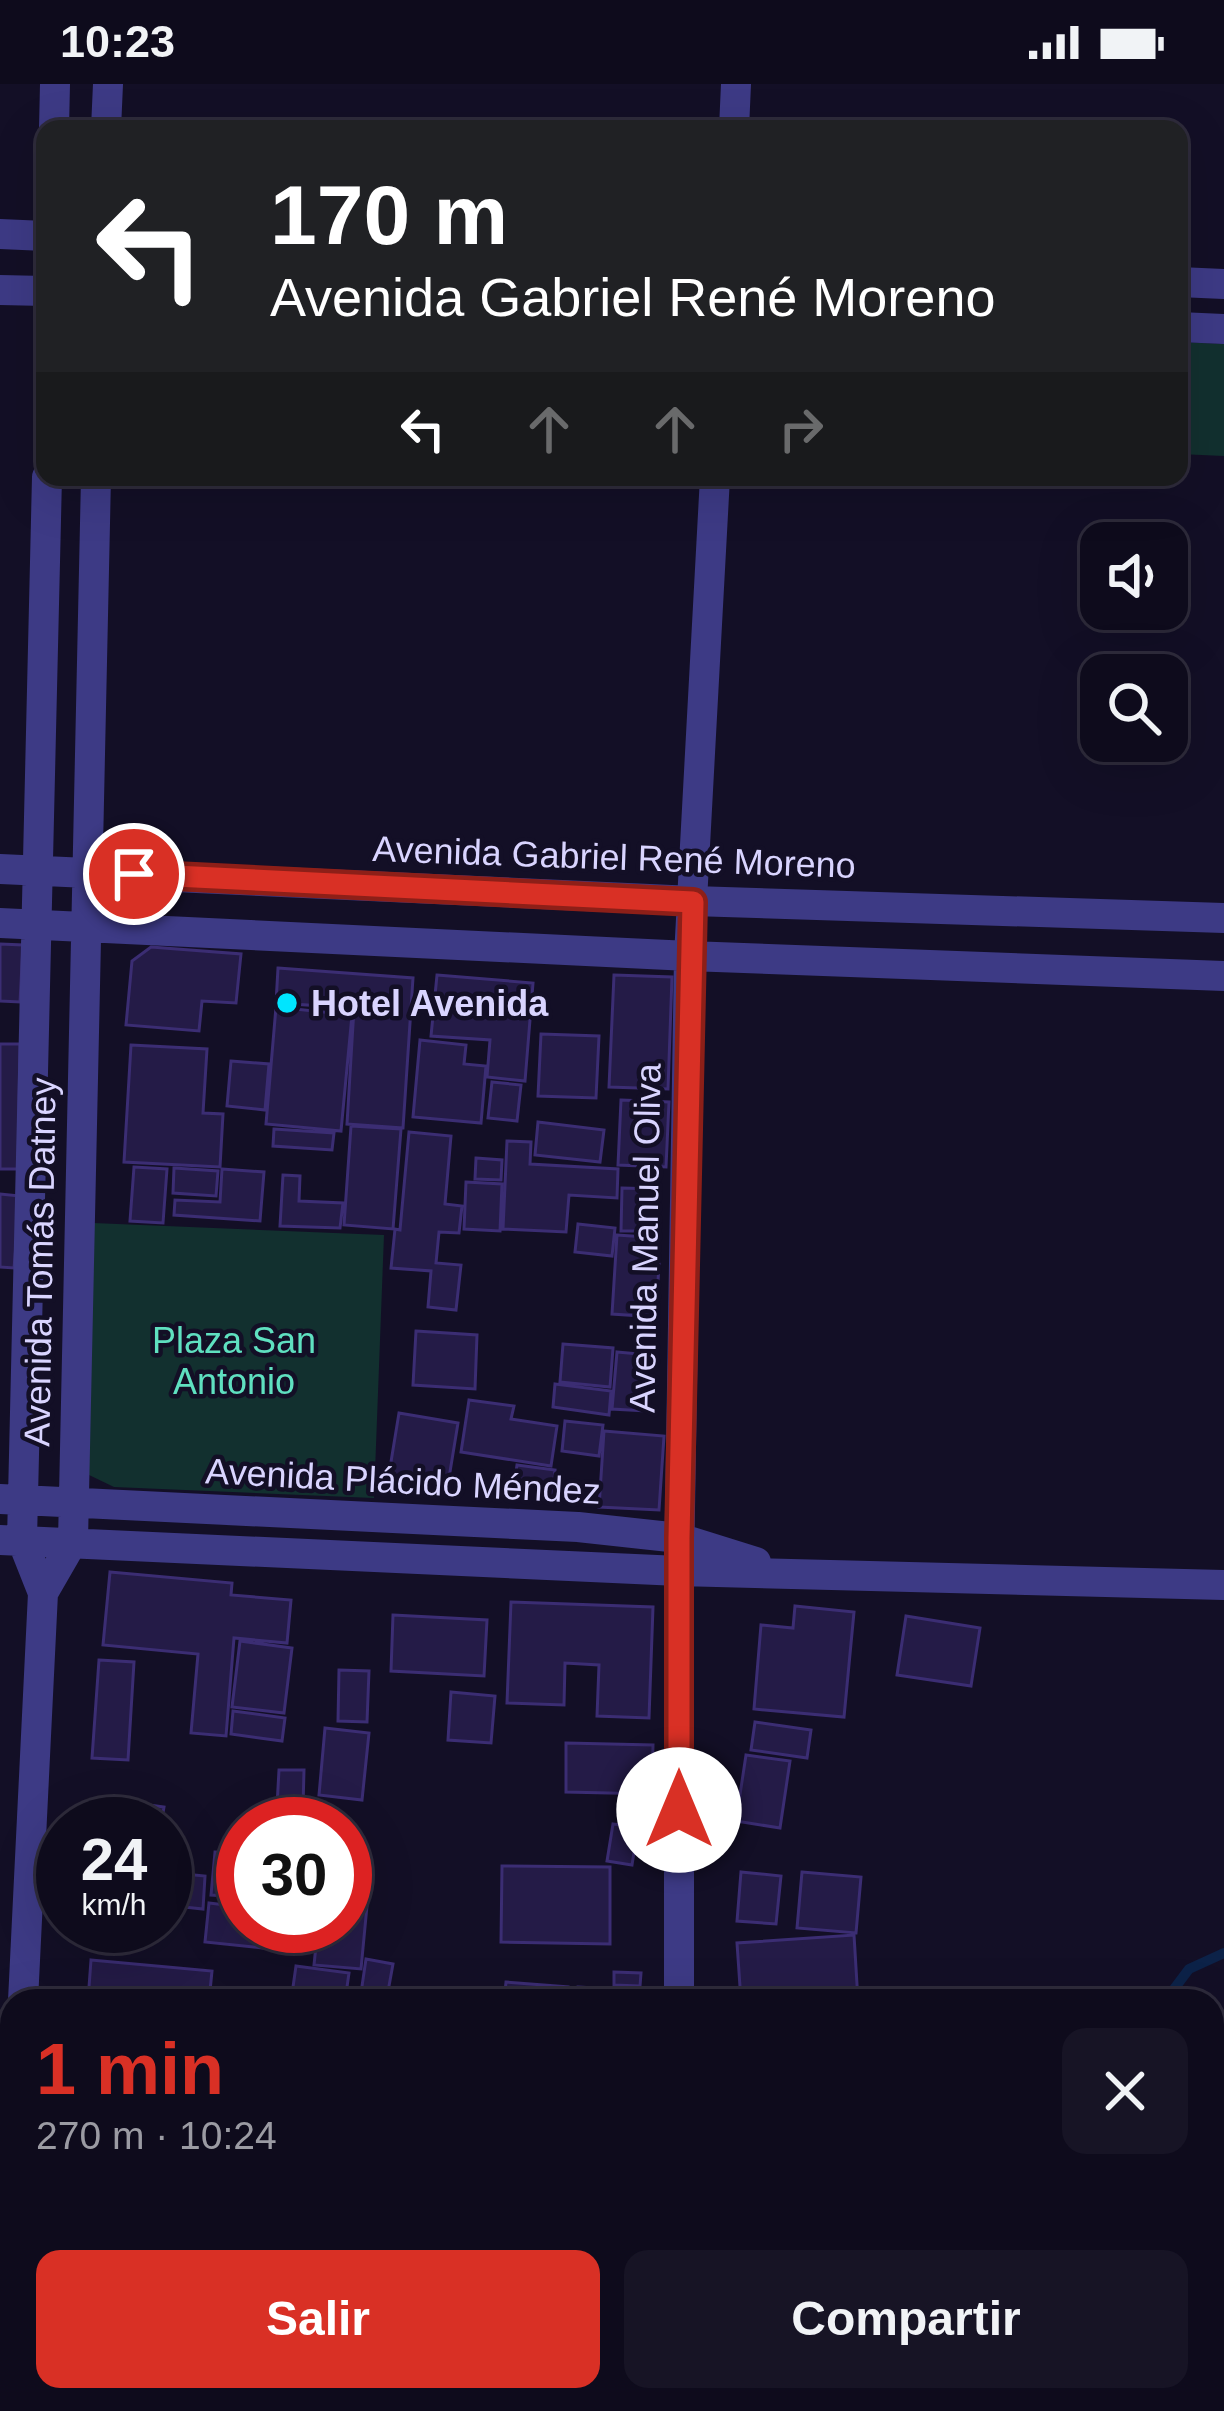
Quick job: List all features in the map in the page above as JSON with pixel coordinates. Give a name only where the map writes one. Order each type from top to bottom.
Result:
[{"type":"street","points":[[54,120],[55,84]]},
{"type":"street","points":[[106,120],[108,84]]},
{"type":"street","points":[[734,120],[736,84]]},
{"type":"street","points":[[0,234],[36,236]]},
{"type":"street","points":[[1188,283],[1224,284]]},
{"type":"street","points":[[0,290],[36,291]]},
{"type":"street","points":[[1188,327],[1224,329]]},
{"type":"street","name":"Avenida Tomás Datney","points":[[43,1593],[11,1540],[37,924],[47,486]]},
{"type":"street","points":[[88,872],[96,486]]},
{"type":"street","name":"Avenida Manuel Oliva","points":[[679,1989],[679,1538],[689,956],[715,486]]},
{"type":"street","name":"Avenida Gabriel René Moreno","points":[[0,869],[693,902],[1224,918]]},
{"type":"street","name":"Avenida Tomás Datney","points":[[24,1989],[43,1593],[73,1541],[88,872]]},
{"type":"street","points":[[0,922],[1224,976]]},
{"type":"street","name":"Avenida Plácido Méndez","points":[[12,1499],[578,1527],[679,1538],[796,1574]]},
{"type":"street","name":"Avenida Plácido Méndez","points":[[11,1540],[679,1571],[1224,1585]]},
{"type":"green space","points":[[1188,342],[1224,344],[1224,456],[1188,454]]},
{"type":"green space","name":"Plaza San Antonio","points":[[93,1223],[384,1235],[374,1498],[114,1487],[87,1474]]},
{"type":"building","points":[[0,944],[23,945],[20,1002],[0,1001]]},
{"type":"building","points":[[151,947],[241,954],[236,1003],[202,1001],[199,1031],[126,1025],[132,961]]},
{"type":"building","points":[[278,968],[413,978],[403,1128],[347,1124],[354,1008],[276,1003]]},
{"type":"building","points":[[437,975],[533,983],[525,1081],[487,1077],[490,1040],[431,1036]]},
{"type":"building","points":[[614,975],[672,977],[668,1089],[609,1087]]},
{"type":"building","points":[[276,1007],[352,1015],[341,1131],[266,1124]]},
{"type":"building","points":[[541,1034],[599,1036],[596,1098],[538,1096]]},
{"type":"building","points":[[420,1040],[466,1045],[464,1064],[486,1066],[481,1123],[413,1117]]},
{"type":"building","points":[[0,1044],[20,1044],[18,1169],[0,1169]]},
{"type":"building","points":[[131,1045],[207,1049],[203,1113],[223,1114],[220,1167],[124,1162]]},
{"type":"building","points":[[231,1061],[269,1064],[265,1110],[227,1106]]},
{"type":"building","points":[[492,1082],[521,1085],[517,1121],[488,1118]]},
{"type":"building","points":[[621,1100],[669,1102],[666,1167],[618,1165]]},
{"type":"building","points":[[538,1122],[604,1130],[600,1162],[535,1155]]},
{"type":"building","points":[[351,1126],[401,1129],[393,1229],[344,1225]]},
{"type":"building","points":[[274,1129],[334,1133],[332,1150],[273,1146]]},
{"type":"building","points":[[409,1132],[451,1136],[445,1204],[462,1206],[459,1233],[439,1232],[436,1263],[461,1265],[456,1310],[428,1307],[431,1271],[391,1268],[395,1229],[400,1230]]},
{"type":"building","points":[[507,1141],[531,1142],[530,1164],[618,1169],[617,1198],[569,1195],[566,1232],[503,1229]]},
{"type":"building","points":[[476,1158],[502,1160],[501,1180],[475,1179]]},
{"type":"building","points":[[134,1167],[167,1169],[163,1223],[130,1221]]},
{"type":"building","points":[[174,1168],[218,1171],[216,1196],[173,1193]]},
{"type":"building","points":[[222,1169],[264,1172],[260,1221],[174,1215],[175,1200],[220,1202]]},
{"type":"building","points":[[283,1175],[300,1176],[299,1201],[343,1203],[340,1228],[280,1226]]},
{"type":"building","points":[[466,1182],[502,1184],[500,1231],[464,1229]]},
{"type":"building","points":[[622,1188],[656,1189],[654,1231],[621,1231]]},
{"type":"building","points":[[0,1194],[20,1196],[14,1268],[0,1267]]},
{"type":"building","points":[[578,1224],[615,1228],[612,1256],[575,1252]]},
{"type":"building","points":[[617,1235],[645,1237],[644,1263],[659,1264],[656,1317],[612,1314]]},
{"type":"building","points":[[416,1331],[477,1335],[475,1389],[413,1385]]},
{"type":"building","points":[[563,1344],[613,1348],[610,1387],[560,1382]]},
{"type":"building","points":[[617,1352],[651,1355],[646,1411],[612,1409]]},
{"type":"building","points":[[555,1384],[611,1391],[609,1415],[553,1407]]},
{"type":"building","points":[[469,1400],[514,1406],[511,1419],[557,1426],[551,1466],[461,1452]]},
{"type":"building","points":[[399,1413],[458,1423],[448,1484],[389,1474]]},
{"type":"building","points":[[565,1421],[603,1425],[599,1456],[562,1451]]},
{"type":"building","points":[[604,1431],[664,1436],[659,1510],[599,1507]]},
{"type":"building","points":[[517,1465],[555,1470],[552,1499],[513,1493]]},
{"type":"building","points":[[110,1572],[232,1583],[231,1595],[291,1600],[287,1643],[234,1638],[226,1736],[191,1733],[198,1654],[103,1645]]},
{"type":"building","points":[[511,1602],[653,1607],[649,1718],[597,1716],[599,1665],[565,1663],[564,1705],[507,1703]]},
{"type":"building","points":[[795,1606],[854,1612],[844,1717],[754,1709],[761,1625],[793,1628]]},
{"type":"building","points":[[393,1615],[487,1620],[484,1676],[391,1671]]},
{"type":"building","points":[[906,1616],[980,1628],[971,1686],[897,1675]]},
{"type":"building","points":[[240,1641],[292,1648],[284,1713],[232,1707]]},
{"type":"building","points":[[99,1660],[134,1662],[128,1760],[92,1758]]},
{"type":"building","points":[[339,1670],[369,1671],[367,1722],[338,1721]]},
{"type":"building","points":[[451,1692],[495,1696],[491,1743],[448,1740]]},
{"type":"building","points":[[233,1711],[285,1718],[282,1741],[231,1734]]},
{"type":"building","points":[[755,1722],[811,1730],[807,1758],[751,1750]]},
{"type":"building","points":[[325,1728],[369,1733],[362,1797],[319,1795]]},
{"type":"building","points":[[566,1743],[653,1745],[652,1794],[566,1792]]},
{"type":"building","points":[[746,1755],[790,1761],[780,1828],[736,1821]]},
{"type":"building","points":[[279,1770],[304,1770],[303,1797],[278,1797]]},
{"type":"building","points":[[613,1824],[638,1827],[632,1865],[607,1861]]},
{"type":"building","points":[[215,1852],[216,1852],[216,1895],[211,1895]]},
{"type":"building","points":[[502,1866],[610,1867],[610,1944],[501,1942]]},
{"type":"building","points":[[741,1872],[781,1876],[776,1924],[737,1921]]},
{"type":"building","points":[[802,1872],[861,1877],[856,1933],[797,1928]]},
{"type":"building","points":[[192,1875],[205,1876],[203,1909],[192,1908]]},
{"type":"building","points":[[209,1903],[216,1904],[216,1943],[205,1942]]},
{"type":"building","points":[[854,1935],[857,1989],[740,1989],[737,1943]]},
{"type":"building","points":[[315,1953],[363,1953],[361,1969],[314,1965]]},
{"type":"building","points":[[366,1959],[393,1964],[388,1989],[362,1989]]},
{"type":"building","points":[[91,1960],[212,1971],[210,1989],[89,1989]]},
{"type":"building","points":[[296,1966],[349,1973],[347,1989],[293,1989]]},
{"type":"building","points":[[614,1972],[641,1973],[640,1986],[614,1985]]},
{"type":"building","points":[[506,1982],[568,1987],[568,1989],[505,1989]]},
{"type":"waterway","points":[[1174,1989],[1189,1969],[1224,1953]]},
{"type":"place","name":"Hotel Avenida","points":[[287,1003]]},
{"type":"route","points":[[134,874],[693,902],[679,1538],[679,1810]]}]
